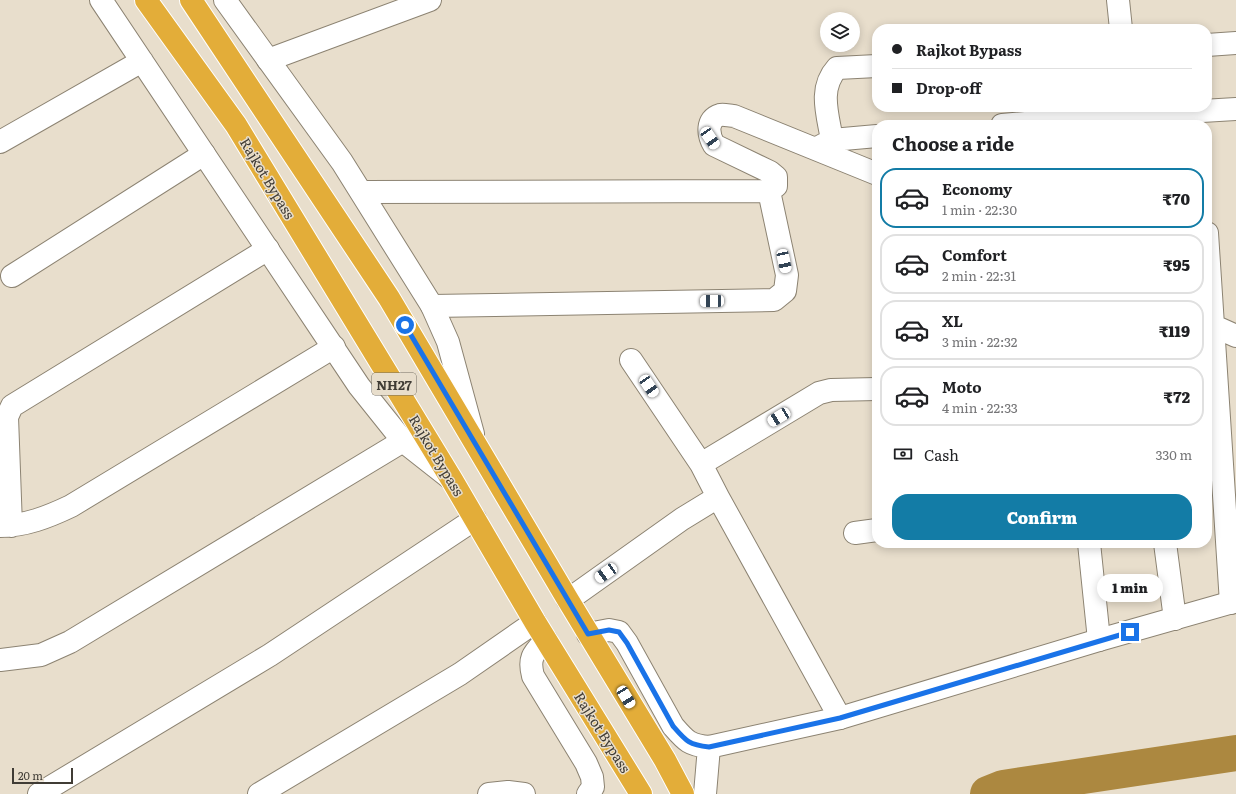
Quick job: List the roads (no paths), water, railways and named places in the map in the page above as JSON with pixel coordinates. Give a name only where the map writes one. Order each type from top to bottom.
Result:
[{"type":"highway","name":"Rajkot Bypass","points":[[146,0],[236,125],[641,794]]},
{"type":"highway","name":"NH27","points":[[190,0],[389,298],[683,794]]},
{"type":"street","points":[[101,0],[359,386],[403,441],[452,480]]},
{"type":"street","points":[[224,0],[362,192],[432,306],[448,342],[477,446]]},
{"type":"street","points":[[268,60],[430,0]]},
{"type":"street","points":[[1118,0],[1120,24]]},
{"type":"street","points":[[1212,45],[1236,43]]},
{"type":"street","points":[[0,142],[142,60]]},
{"type":"street","points":[[824,144],[825,99],[829,76],[837,68],[872,66]]},
{"type":"street","points":[[1138,112],[1171,119],[1236,109]]},
{"type":"street","points":[[1044,120],[1111,112]]},
{"type":"street","points":[[362,192],[770,191],[776,186],[776,178],[770,172],[714,145],[710,138],[709,128],[714,118],[722,115],[734,116],[824,144],[872,171]]},
{"type":"street","points":[[824,144],[872,137]]},
{"type":"street","points":[[12,276],[204,154]]},
{"type":"street","points":[[432,306],[774,300],[785,291],[787,275],[770,191]]},
{"type":"street","points":[[268,249],[12,406],[7,417],[5,526],[27,523],[55,514],[71,506],[334,347]]},
{"type":"street","points":[[1212,325],[1236,336]]},
{"type":"street","points":[[588,634],[609,630],[619,632],[627,643],[673,726],[683,738],[694,746],[709,747],[840,718],[1099,640],[1233,602],[1212,359]]},
{"type":"street","points":[[631,360],[700,464],[840,718]]},
{"type":"street","points":[[700,464],[819,393],[831,390],[872,389]]},
{"type":"street","points":[[0,660],[41,655],[70,642],[403,441]]},
{"type":"street","points":[[568,600],[682,519],[718,497]]},
{"type":"street","points":[[39,794],[270,655],[475,519]]},
{"type":"street","points":[[854,533],[872,531]]},
{"type":"street","points":[[1090,548],[1099,640]]},
{"type":"street","points":[[1166,548],[1175,618]]},
{"type":"street","points":[[260,794],[460,674],[541,631]]},
{"type":"street","points":[[541,631],[530,664],[533,676],[586,763],[592,777],[593,787],[588,794]]},
{"type":"street","points":[[704,794],[709,747]]},
{"type":"street","points":[[489,794],[508,792],[524,794]]},
{"type":"waterway","points":[[988,794],[1003,788],[1236,753]]}]
